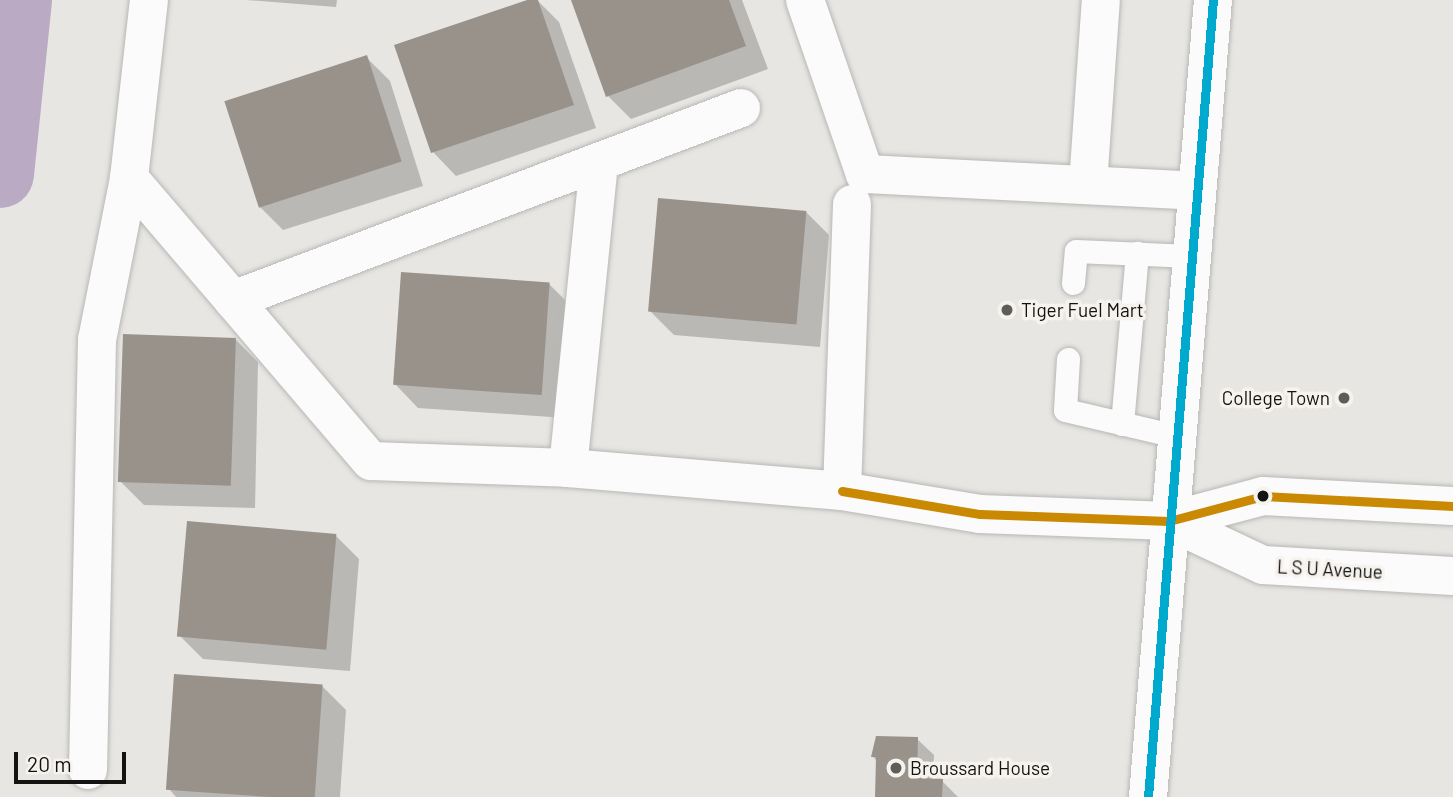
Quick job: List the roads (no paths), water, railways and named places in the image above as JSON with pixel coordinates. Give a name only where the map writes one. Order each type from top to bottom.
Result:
[{"type":"street","points":[[89,770],[97,340],[129,178],[149,0]]},
{"type":"street","points":[[805,0],[865,174],[1197,191]]},
{"type":"street","points":[[1088,184],[1101,0]]},
{"type":"street","points":[[1148,797],[1213,0]]},
{"type":"street","points":[[233,300],[741,108]]},
{"type":"street","points":[[568,468],[599,162]]},
{"type":"street","points":[[129,178],[371,461],[568,468],[842,491],[979,514],[1169,521],[1263,496],[1453,506]]},
{"type":"street","points":[[842,491],[852,204]]},
{"type":"street","name":"L S U Avenue","points":[[1169,521],[1263,565],[1453,576]]},
{"type":"lane","points":[[1073,283],[1076,251],[1191,256]]},
{"type":"lane","points":[[1122,424],[1137,253]]},
{"type":"lane","points":[[1068,359],[1065,410],[1176,436]]},
{"type":"waterway","points":[[0,174],[18,0]]},
{"type":"place","name":"Tiger Fuel Mart","points":[[1007,310]]},
{"type":"place","name":"College Town","points":[[1344,398]]},
{"type":"place","name":"Broussard House","points":[[896,768]]}]
